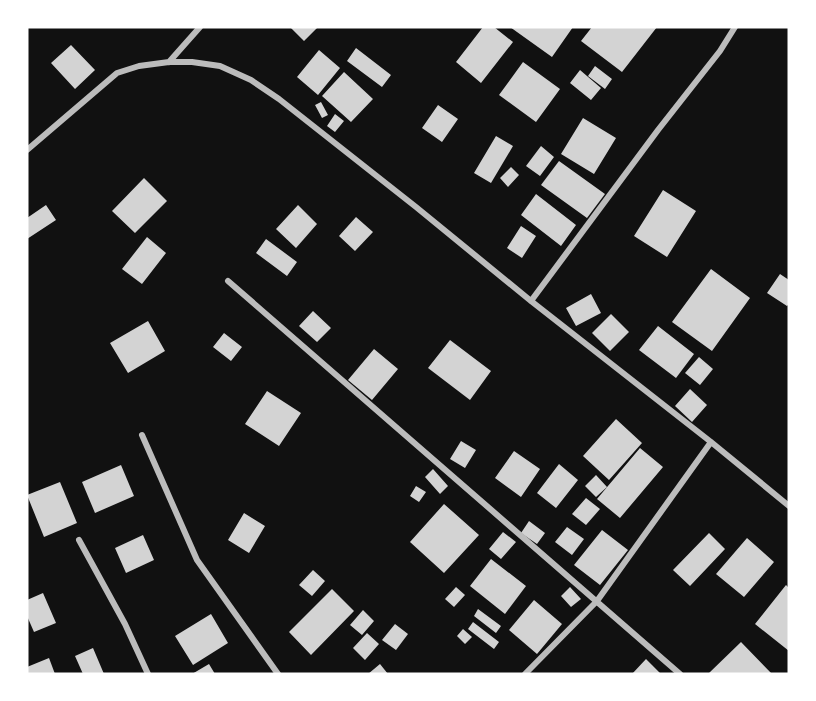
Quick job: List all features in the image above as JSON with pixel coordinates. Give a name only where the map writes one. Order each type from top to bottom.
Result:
[{"type":"street","points":[[169,62],[200,27]]},
{"type":"street","points":[[531,301],[658,130],[720,51],[735,27]]},
{"type":"street","points":[[27,150],[117,73],[139,66],[169,62],[220,66],[250,80],[279,99],[416,207],[789,506]]},
{"type":"street","points":[[228,281],[680,674]]},
{"type":"street","points":[[142,435],[197,560],[278,674]]},
{"type":"street","points":[[525,674],[597,601],[711,442]]},
{"type":"street","points":[[79,540],[125,624],[148,674]]},
{"type":"building","points":[[290,27],[318,27],[304,41]]},
{"type":"building","points":[[483,27],[494,27],[513,42],[481,83],[456,62]]},
{"type":"building","points":[[510,27],[573,27],[552,57]]},
{"type":"building","points":[[592,27],[657,27],[622,72],[581,41]]},
{"type":"building","points":[[71,45],[95,70],[75,89],[51,63]]},
{"type":"building","points":[[356,48],[391,75],[382,87],[347,61]]},
{"type":"building","points":[[319,50],[340,68],[318,95],[297,77]]},
{"type":"building","points":[[523,62],[560,89],[536,122],[499,95]]},
{"type":"building","points":[[595,66],[612,79],[605,89],[588,76]]},
{"type":"building","points":[[580,70],[601,88],[591,100],[570,83]]},
{"type":"building","points":[[344,72],[373,99],[351,122],[322,96]]},
{"type":"building","points":[[321,102],[328,115],[322,118],[315,105]]},
{"type":"building","points":[[438,105],[458,119],[442,142],[422,128]]},
{"type":"building","points":[[335,114],[344,121],[335,132],[327,126]]},
{"type":"building","points":[[583,118],[616,138],[594,174],[561,154]]},
{"type":"building","points":[[496,136],[513,146],[491,183],[474,173]]},
{"type":"building","points":[[541,146],[554,157],[540,176],[526,166]]},
{"type":"building","points":[[559,161],[605,194],[587,218],[541,185]]},
{"type":"building","points":[[511,167],[519,175],[508,187],[500,178]]},
{"type":"building","points":[[144,178],[167,201],[135,233],[112,211]]},
{"type":"building","points":[[663,190],[696,211],[667,257],[634,236]]},
{"type":"building","points":[[536,194],[576,225],[561,246],[521,215]]},
{"type":"building","points":[[46,205],[56,220],[27,239],[27,218]]},
{"type":"building","points":[[298,205],[317,224],[296,248],[276,229]]},
{"type":"building","points":[[356,217],[373,232],[355,251],[339,236]]},
{"type":"building","points":[[521,226],[536,236],[522,258],[507,248]]},
{"type":"building","points":[[147,237],[166,253],[142,284],[122,269]]},
{"type":"building","points":[[266,239],[297,262],[287,276],[256,253]]},
{"type":"building","points":[[711,269],[750,298],[712,351],[672,322]]},
{"type":"building","points":[[780,274],[789,280],[789,304],[787,306],[767,293]]},
{"type":"building","points":[[591,294],[601,313],[576,326],[566,308]]},
{"type":"building","points":[[313,311],[331,328],[317,342],[299,326]]},
{"type":"building","points":[[611,314],[629,332],[610,351],[592,333]]},
{"type":"building","points":[[148,321],[165,351],[128,373],[110,343]]},
{"type":"building","points":[[658,326],[694,354],[676,378],[639,350]]},
{"type":"building","points":[[224,333],[242,347],[231,361],[213,347]]},
{"type":"building","points":[[450,340],[491,371],[470,400],[428,368]]},
{"type":"building","points":[[374,349],[398,369],[372,400],[348,380]]},
{"type":"building","points":[[699,357],[713,369],[700,385],[685,373]]},
{"type":"building","points":[[690,389],[707,405],[692,422],[675,406]]},
{"type":"building","points":[[267,391],[301,413],[279,446],[245,424]]},
{"type":"building","points":[[616,419],[642,443],[609,480],[583,456]]},
{"type":"building","points":[[461,441],[476,450],[465,468],[450,459]]},
{"type":"building","points":[[640,448],[663,467],[620,518],[597,499]]},
{"type":"building","points":[[514,451],[540,469],[521,497],[495,478]]},
{"type":"building","points":[[559,464],[578,480],[556,508],[537,493]]},
{"type":"building","points":[[121,465],[134,496],[95,513],[82,482]]},
{"type":"building","points":[[433,469],[448,486],[440,494],[425,477]]},
{"type":"building","points":[[596,475],[607,487],[596,497],[585,486]]},
{"type":"building","points":[[60,482],[77,523],[44,537],[27,495]]},
{"type":"building","points":[[416,486],[426,492],[419,502],[410,496]]},
{"type":"building","points":[[586,498],[600,509],[586,525],[572,514]]},
{"type":"building","points":[[444,504],[479,535],[444,573],[410,542]]},
{"type":"building","points":[[244,513],[265,526],[249,553],[228,540]]},
{"type":"building","points":[[529,521],[545,533],[537,544],[521,533]]},
{"type":"building","points":[[567,527],[584,539],[572,555],[555,542]]},
{"type":"building","points":[[602,530],[628,550],[600,585],[574,565]]},
{"type":"building","points":[[503,532],[516,542],[501,559],[489,549]]},
{"type":"building","points":[[709,533],[725,549],[690,586],[673,570]]},
{"type":"building","points":[[143,535],[154,560],[126,573],[115,548]]},
{"type":"building","points":[[747,538],[774,562],[744,597],[716,574]]},
{"type":"building","points":[[491,559],[526,586],[505,614],[470,586]]},
{"type":"building","points":[[313,570],[325,581],[312,596],[299,585]]},
{"type":"building","points":[[786,585],[789,588],[789,651],[755,624]]},
{"type":"building","points":[[456,587],[465,595],[454,607],[445,599]]},
{"type":"building","points":[[570,587],[581,599],[571,607],[561,596]]},
{"type":"building","points":[[332,589],[354,611],[311,655],[289,632]]},
{"type":"building","points":[[43,593],[56,623],[34,632],[27,616],[27,600]]},
{"type":"building","points":[[534,600],[562,624],[537,654],[509,630]]},
{"type":"building","points":[[478,609],[501,626],[496,633],[474,616]]},
{"type":"building","points":[[363,610],[374,621],[362,635],[350,625]]},
{"type":"building","points":[[211,614],[228,643],[193,665],[175,636]]},
{"type":"building","points":[[473,622],[499,642],[494,649],[468,629]]},
{"type":"building","points":[[395,624],[408,634],[396,650],[382,640]]},
{"type":"building","points":[[463,629],[472,637],[465,644],[457,636]]},
{"type":"building","points":[[367,633],[379,644],[365,660],[353,648]]},
{"type":"building","points":[[741,642],[772,674],[708,674]]},
{"type":"building","points":[[93,648],[104,674],[83,674],[75,656]]},
{"type":"building","points":[[49,658],[55,674],[27,674],[27,667]]},
{"type":"building","points":[[646,659],[661,674],[632,674]]},
{"type":"building","points":[[209,664],[215,674],[192,674]]},
{"type":"building","points":[[380,664],[388,674],[368,674]]}]
